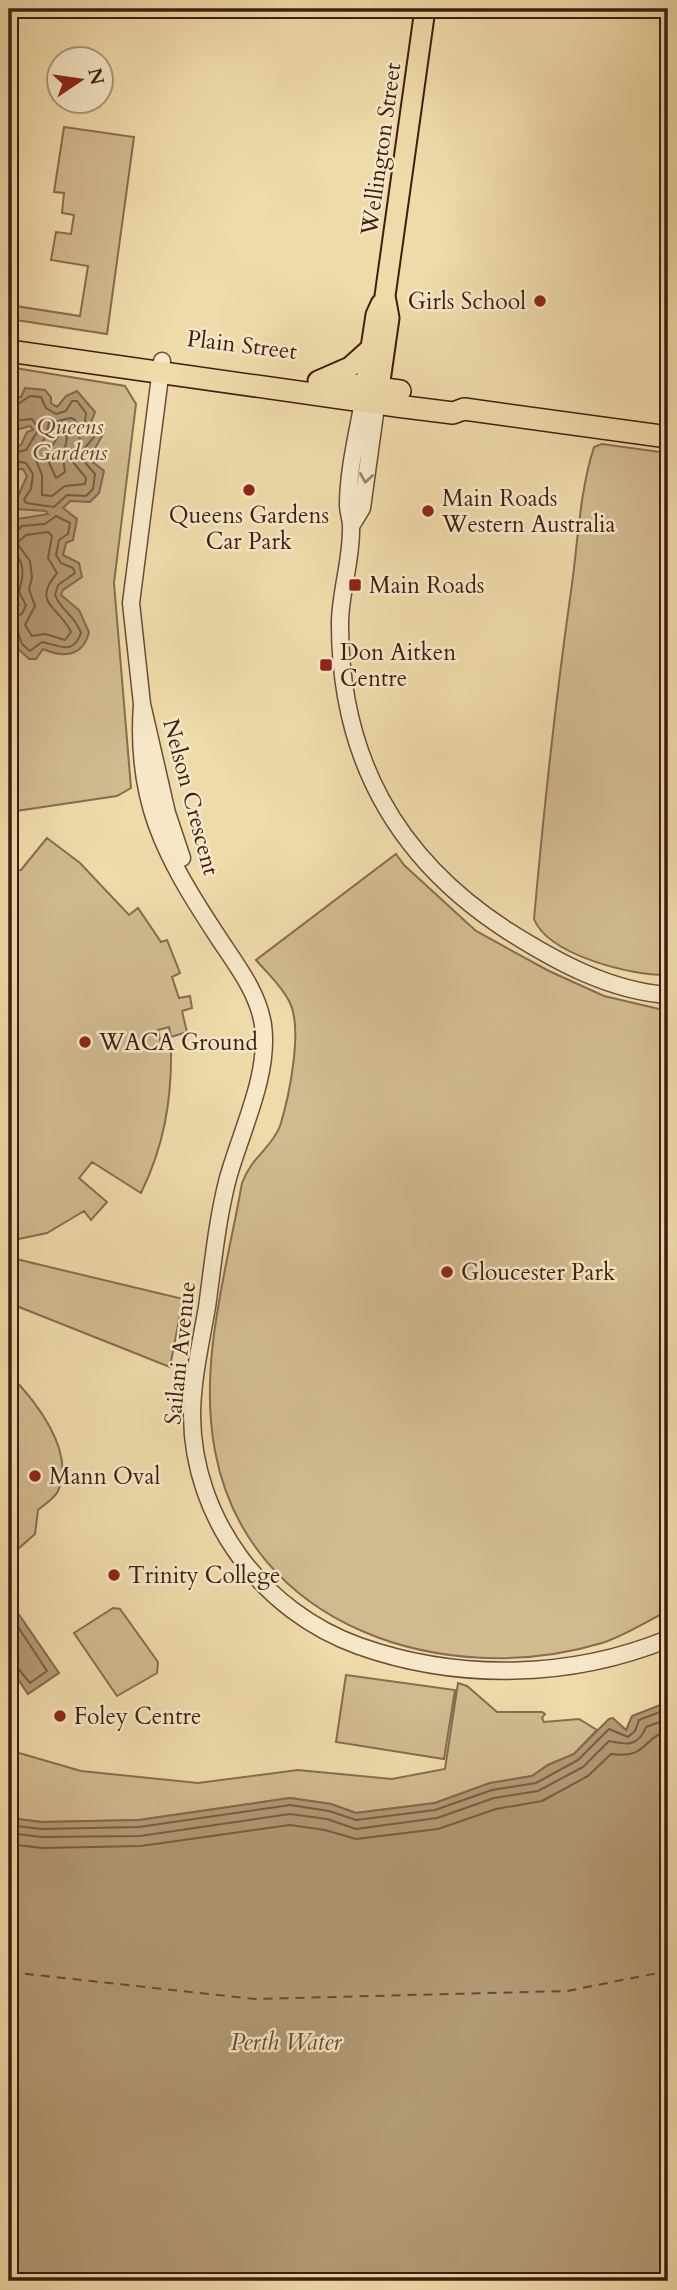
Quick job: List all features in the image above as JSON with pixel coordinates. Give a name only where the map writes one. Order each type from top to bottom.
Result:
[{"type":"highway","name":"Plain Street","points":[[9,339],[161,367],[371,395],[456,400],[464,409],[668,437]]},
{"type":"highway","name":"Plain Street","points":[[9,351],[318,381],[371,395]]},
{"type":"main road","name":"Wellington Street","points":[[371,395],[370,349],[376,316],[385,296],[425,9]]},
{"type":"main road","name":"Wellington Street","points":[[371,395],[389,318],[385,296]]},
{"type":"main road","points":[[318,381],[349,367],[370,349]]},
{"type":"street","name":"Nelson Crescent","points":[[161,367],[132,578],[131,603],[142,704],[167,813],[195,902],[245,979]]},
{"type":"street","points":[[371,395],[348,506],[352,526],[340,622],[349,706],[370,780],[410,845],[433,874],[459,896],[540,951],[614,985],[645,993],[668,995]]},
{"type":"street","name":"Sailani Avenue","points":[[245,979],[260,1010],[264,1037],[248,1122],[223,1199],[192,1414],[201,1481],[224,1535],[258,1580],[304,1620],[336,1638],[404,1659],[460,1670],[555,1669],[614,1658],[668,1639]]},
{"type":"green space","points":[[64,127],[134,137],[107,334],[9,319],[9,305],[80,316],[88,266],[51,260],[56,232],[71,234],[74,215],[62,213],[64,193],[54,192]]},
{"type":"green space","name":"Queens Gardens","points":[[9,367],[125,386],[136,404],[114,583],[131,788],[117,796],[9,812]]},
{"type":"green space","points":[[602,444],[668,453],[668,975],[634,972],[573,953],[542,932],[534,919],[582,498],[594,447]]},
{"type":"green space","name":"WACA Ground","points":[[47,838],[80,863],[129,915],[138,908],[161,942],[167,940],[180,973],[172,977],[179,998],[190,996],[192,1008],[182,1011],[187,1032],[171,1037],[169,1027],[158,1030],[162,1049],[171,1047],[170,1086],[161,1140],[141,1193],[92,1162],[79,1178],[107,1202],[91,1220],[84,1211],[47,1233],[9,1241],[9,871],[21,870]]},
{"type":"green space","name":"Gloucester Park","points":[[396,854],[404,865],[476,931],[549,971],[604,996],[668,1011],[668,1611],[602,1643],[542,1656],[480,1658],[419,1650],[362,1631],[311,1602],[267,1562],[235,1512],[215,1451],[210,1384],[222,1282],[242,1183],[280,1126],[291,1081],[295,1046],[294,1015],[290,1003],[279,985],[256,960]]},
{"type":"green space","points":[[16,1259],[183,1299],[170,1367],[9,1303]]},
{"type":"green space","name":"Mann Oval","points":[[9,1374],[50,1427],[62,1460],[62,1476],[56,1494],[38,1510],[35,1534],[9,1557]]},
{"type":"green space","points":[[113,1608],[120,1609],[158,1662],[157,1673],[117,1696],[74,1633]]},
{"type":"green space","points":[[346,1675],[455,1690],[444,1759],[336,1742]]},
{"type":"green space","points":[[458,1683],[467,1686],[497,1712],[542,1712],[545,1714],[542,1718],[544,1722],[579,1719],[597,1730],[574,1754],[548,1765],[532,1776],[490,1783],[435,1803],[356,1813],[331,1804],[290,1798],[139,1820],[42,1822],[9,1818],[9,1750],[81,1771],[198,1783],[298,1770],[392,1779],[445,1769]]},
{"type":"water","points":[[9,386],[13,387],[17,397],[21,397],[25,388],[45,390],[51,397],[51,403],[57,407],[66,396],[77,391],[95,412],[90,425],[102,436],[89,459],[104,471],[99,493],[90,502],[70,501],[63,508],[77,519],[73,540],[66,543],[63,555],[79,563],[82,577],[63,590],[61,595],[79,610],[89,632],[77,651],[58,654],[43,649],[36,659],[29,659],[15,646],[14,638],[9,637],[10,614],[19,605],[10,594],[16,577],[14,562],[9,562],[9,532],[18,519],[48,514],[46,511],[16,509],[14,505],[27,476],[23,469],[13,470],[9,450],[21,445],[27,432],[33,430],[30,426],[16,430],[11,427]]},
{"type":"water","points":[[9,1600],[59,1673],[28,1694],[9,1666]]},
{"type":"water","name":"Perth Water","points":[[668,1702],[668,2281],[9,2281],[9,1818],[42,1822],[139,1820],[290,1798],[331,1804],[356,1813],[435,1803],[490,1783],[532,1776],[548,1765],[574,1754],[609,1719],[613,1718],[626,1730],[632,1716]]},
{"type":"ferry route","points":[[9,1972],[255,1999],[567,1991],[668,1971]]},
{"type":"place","name":"Girls School","points":[[540,301]]},
{"type":"place","name":"Queens Gardens Car Park","points":[[249,490]]},
{"type":"place","name":"Main Roads Western Australia","points":[[428,511]]},
{"type":"place","name":"Main Roads","points":[[355,585]]},
{"type":"place","name":"Don Aitken Centre","points":[[326,665]]},
{"type":"place","name":"WACA Ground","points":[[85,1042]]},
{"type":"place","name":"Gloucester Park","points":[[447,1272]]},
{"type":"place","name":"Mann Oval","points":[[35,1476]]},
{"type":"place","name":"Trinity College","points":[[114,1575]]},
{"type":"place","name":"Foley Centre","points":[[60,1716]]}]
